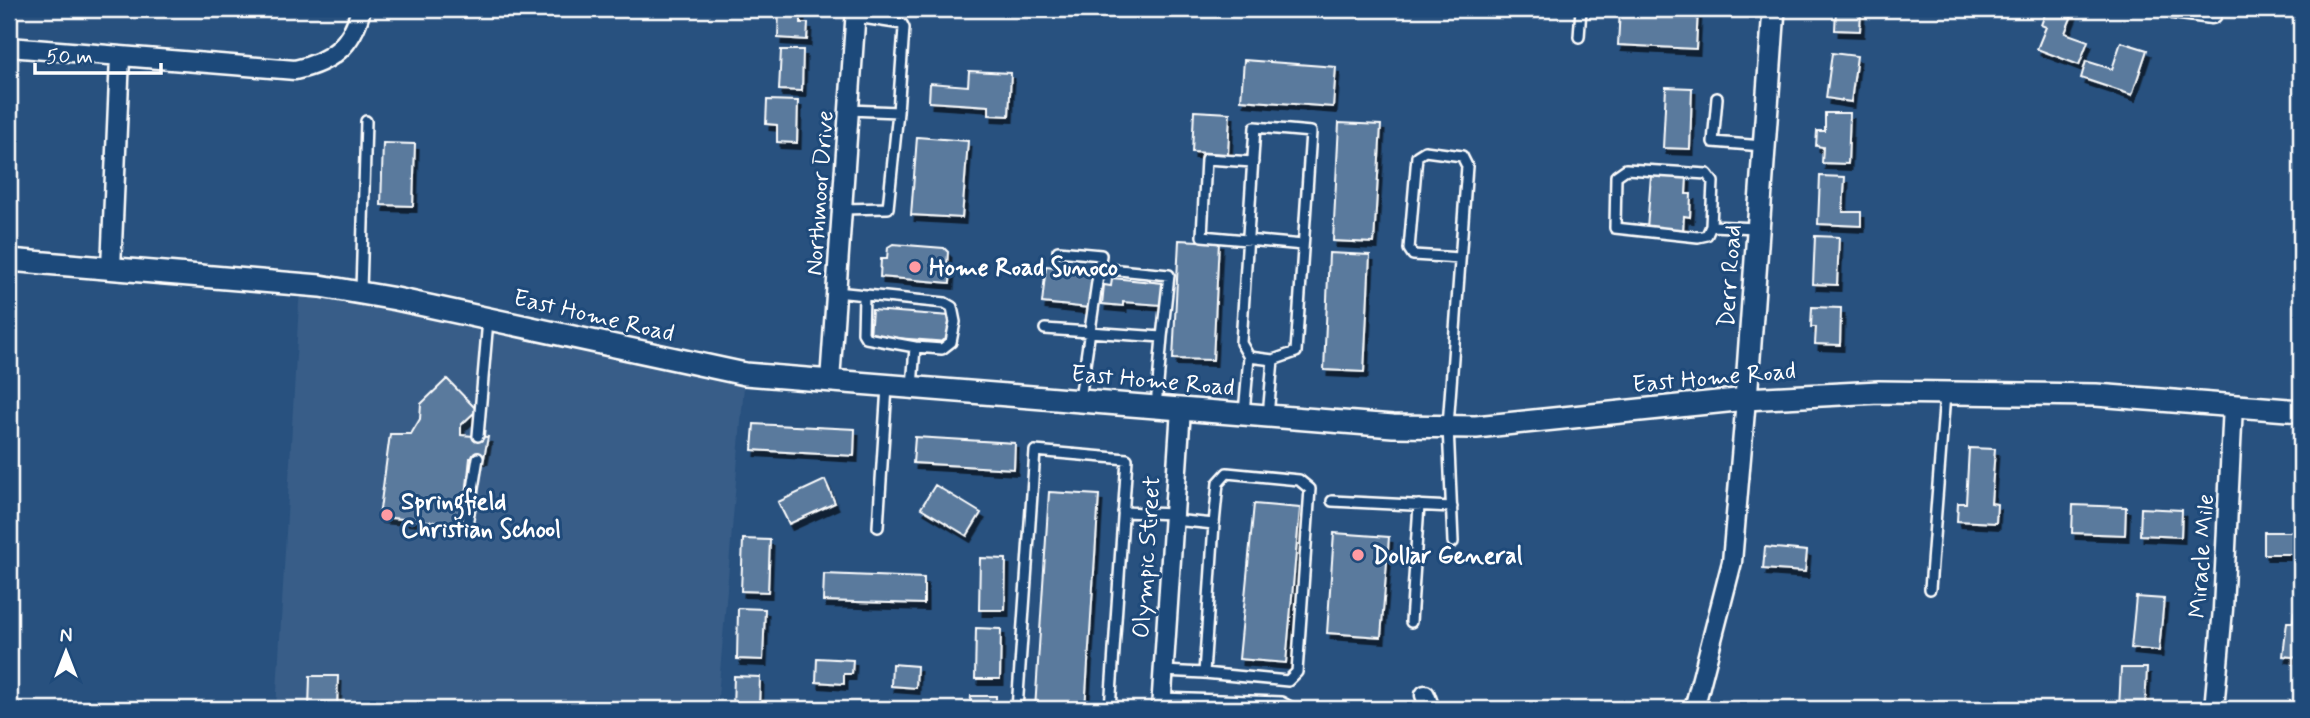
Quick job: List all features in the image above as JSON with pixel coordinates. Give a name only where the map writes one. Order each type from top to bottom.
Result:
[{"type":"street","points":[[9,47],[268,70],[314,66],[341,50],[350,39],[361,9]]},
{"type":"street","name":"Derr Road","points":[[1694,709],[1732,562],[1774,9]]},
{"type":"street","points":[[2173,9],[2212,14]]},
{"type":"street","name":"Northmoor Drive","points":[[830,381],[856,13]]},
{"type":"street","points":[[111,268],[120,57]]},
{"type":"street","name":"East Home Road","points":[[9,260],[320,286],[488,318],[701,366],[830,381],[1393,426],[1527,422],[1746,399],[1945,392],[2096,395],[2301,411]]},
{"type":"street","name":"Miracle Mile","points":[[2214,709],[2224,596],[2233,405]]},
{"type":"street","name":"Olympic Street","points":[[1161,704],[1181,409]]},
{"type":"lane","points":[[1579,37],[1581,9]]},
{"type":"lane","points":[[842,209],[888,208],[904,28],[902,24],[856,13]]},
{"type":"lane","points":[[1717,98],[1713,142],[1765,147]]},
{"type":"lane","points":[[849,110],[898,112]]},
{"type":"lane","points":[[361,293],[366,121]]},
{"type":"lane","points":[[1244,414],[1249,357],[1241,343],[1255,127],[1311,132],[1296,352],[1273,360],[1249,357]]},
{"type":"lane","points":[[1453,542],[1448,426],[1467,166],[1462,156],[1424,151],[1417,156],[1409,249],[1413,254],[1460,258]]},
{"type":"lane","points":[[1253,162],[1206,159],[1202,236],[1303,245]]},
{"type":"lane","points":[[1626,169],[1702,173],[1711,176],[1711,226],[1707,235],[1698,237],[1615,228],[1616,176],[1626,169]]},
{"type":"lane","points":[[1711,226],[1759,228]]},
{"type":"lane","points":[[1058,251],[1101,255],[1092,333],[1080,399]]},
{"type":"lane","points":[[1099,268],[1169,275],[1156,407]]},
{"type":"lane","points":[[836,292],[945,303],[951,307],[955,321],[951,342],[942,349],[866,338],[863,333],[864,295]]},
{"type":"lane","points":[[478,436],[488,318]]},
{"type":"lane","points":[[1045,329],[1162,337]]},
{"type":"lane","points":[[912,387],[915,346]]},
{"type":"lane","points":[[1268,416],[1273,360]]},
{"type":"lane","points":[[878,527],[888,385]]},
{"type":"lane","points":[[1930,589],[1945,392]]},
{"type":"lane","points":[[1017,709],[1035,452],[1127,460],[1110,709]]},
{"type":"lane","points":[[451,528],[467,525],[478,458]]},
{"type":"lane","points":[[1163,671],[1288,681],[1297,672],[1310,489],[1299,480],[1227,473],[1218,483],[1204,673]]},
{"type":"lane","points":[[1332,501],[1452,507]]},
{"type":"lane","points":[[1411,622],[1419,505]]},
{"type":"lane","points":[[1123,512],[1214,524]]},
{"type":"lane","points":[[1161,704],[1281,702],[1294,709]]},
{"type":"shaded area","points":[[9,260],[19,260],[9,402]]},
{"type":"shaded area","points":[[300,285],[745,374],[717,709],[276,709]]},
{"type":"building","points":[[779,9],[801,9],[801,23],[808,23],[807,40],[778,38]]},
{"type":"building","points":[[1620,9],[1698,9],[1696,49],[1618,45]]},
{"type":"building","points":[[1836,9],[1861,9],[1860,31],[1835,30]]},
{"type":"building","points":[[2047,9],[2073,13],[2065,33],[2088,41],[2079,65],[2037,49],[2046,27],[2041,25]]},
{"type":"building","points":[[2121,42],[2147,50],[2132,95],[2081,78],[2086,61],[2112,69]]},
{"type":"building","points":[[781,50],[803,50],[802,91],[779,90]]},
{"type":"building","points":[[1832,53],[1857,56],[1851,102],[1826,98]]},
{"type":"building","points":[[1244,60],[1336,67],[1333,107],[1241,100]]},
{"type":"building","points":[[969,71],[1011,73],[1009,116],[989,115],[989,106],[929,102],[930,83],[968,86]]},
{"type":"building","points":[[1666,87],[1692,88],[1690,149],[1663,148]]},
{"type":"building","points":[[767,100],[798,101],[797,143],[777,142],[777,125],[766,124]]},
{"type":"building","points":[[1194,111],[1230,113],[1228,154],[1192,152]]},
{"type":"building","points":[[1825,113],[1850,113],[1848,164],[1822,163],[1823,147],[1816,146],[1817,131],[1825,131]]},
{"type":"building","points":[[1339,123],[1381,125],[1374,243],[1333,241]]},
{"type":"building","points":[[917,137],[968,141],[962,218],[911,215]]},
{"type":"building","points":[[383,143],[415,144],[413,206],[381,205]]},
{"type":"building","points":[[1651,175],[1687,177],[1686,194],[1691,194],[1690,217],[1684,216],[1683,231],[1647,229]]},
{"type":"building","points":[[1820,176],[1845,177],[1843,212],[1861,212],[1861,226],[1818,224]]},
{"type":"building","points":[[1815,236],[1839,237],[1837,285],[1813,284]]},
{"type":"building","points":[[1179,240],[1219,242],[1213,360],[1173,359]]},
{"type":"building","points":[[893,244],[944,248],[948,252],[947,266],[951,267],[950,283],[880,277],[881,259],[887,259],[888,247]]},
{"type":"building","points":[[1329,253],[1370,255],[1364,372],[1324,370]]},
{"type":"building","points":[[1046,266],[1093,271],[1089,308],[1042,303]]},
{"type":"building","points":[[1112,278],[1163,283],[1161,305],[1123,302],[1123,306],[1102,304],[1104,285],[1111,286]]},
{"type":"building","points":[[1812,307],[1841,308],[1840,345],[1815,344],[1816,327],[1811,327]]},
{"type":"building","points":[[872,310],[950,316],[948,342],[870,336]]},
{"type":"building","points":[[447,379],[477,410],[461,425],[461,435],[488,437],[484,458],[470,458],[463,524],[379,517],[390,434],[411,434],[420,419],[421,404]]},
{"type":"building","points":[[754,424],[855,429],[854,456],[752,450]]},
{"type":"building","points":[[915,437],[1015,443],[1014,469],[913,463]]},
{"type":"building","points":[[1969,448],[1995,449],[1991,503],[1997,504],[1996,523],[1957,521],[1958,503],[1966,503]]},
{"type":"building","points":[[825,480],[835,503],[789,524],[778,502]]},
{"type":"building","points":[[935,485],[981,513],[967,536],[921,508]]},
{"type":"building","points":[[1049,492],[1099,495],[1085,709],[1035,709]]},
{"type":"building","points":[[1254,504],[1300,508],[1286,663],[1239,659]]},
{"type":"building","points":[[2073,505],[2126,507],[2125,535],[2072,533]]},
{"type":"building","points":[[2141,508],[2182,510],[2181,537],[2140,535]]},
{"type":"building","points":[[2264,532],[2301,532],[2301,554],[2264,554]]},
{"type":"building","points":[[1334,533],[1389,537],[1381,637],[1327,633]]},
{"type":"building","points":[[743,539],[770,540],[768,592],[741,591]]},
{"type":"building","points":[[1765,547],[1807,551],[1805,572],[1763,569]]},
{"type":"building","points":[[980,558],[1006,559],[1005,610],[979,610]]},
{"type":"building","points":[[824,574],[924,578],[924,604],[823,601]]},
{"type":"building","points":[[2136,597],[2164,599],[2159,651],[2131,648]]},
{"type":"building","points":[[738,608],[765,609],[763,660],[737,659]]},
{"type":"building","points":[[2294,612],[2301,613],[2301,658],[2283,656],[2287,622],[2293,622]]},
{"type":"building","points":[[976,628],[1001,629],[1000,679],[975,679]]},
{"type":"building","points":[[817,658],[853,660],[852,674],[844,674],[844,684],[816,682]]},
{"type":"building","points":[[892,664],[917,666],[916,688],[891,686]]},
{"type":"building","points":[[2121,668],[2147,668],[2145,709],[2119,709]]},
{"type":"building","points":[[310,676],[338,676],[337,709],[309,709]]},
{"type":"building","points":[[734,676],[760,677],[759,709],[733,709]]},
{"type":"building","points":[[971,696],[996,696],[996,709],[970,709]]},
{"type":"place","name":"Home Road Sunoco","points":[[915,267]]},
{"type":"place","name":"Springfield Christian School","points":[[387,515]]},
{"type":"place","name":"Dollar General","points":[[1358,555]]}]
